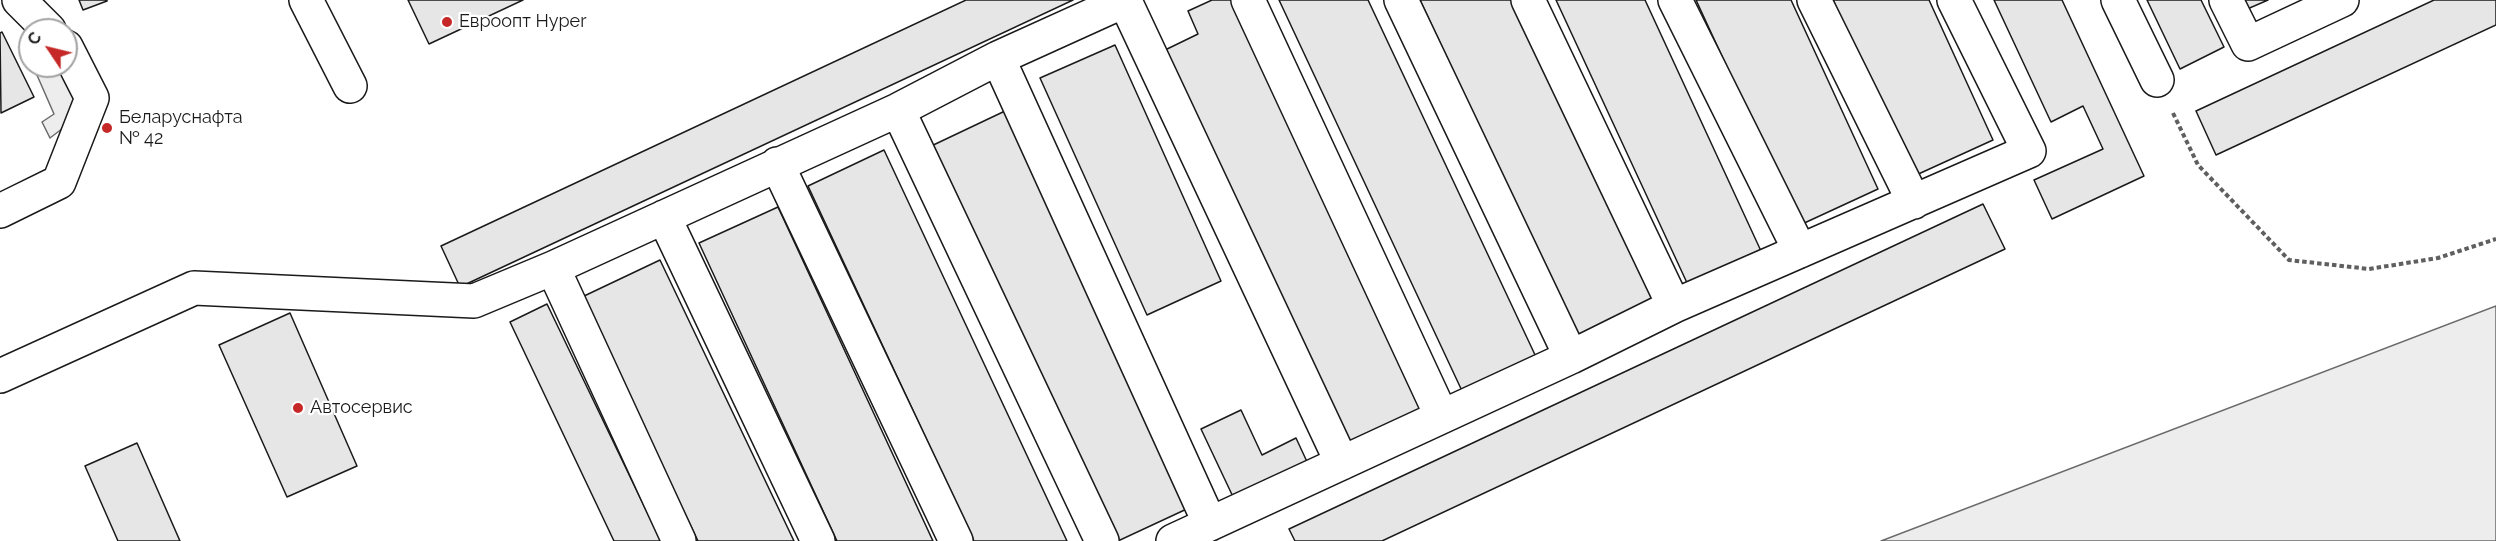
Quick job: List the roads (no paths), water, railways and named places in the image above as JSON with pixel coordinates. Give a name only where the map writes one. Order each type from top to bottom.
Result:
[{"type":"lane","points":[[19,0],[37,18]]},
{"type":"lane","points":[[306,0],[350,86]]},
{"type":"lane","points":[[0,376],[194,288],[474,301],[553,268],[898,110],[998,58],[1125,0],[1342,463]]},
{"type":"lane","points":[[1248,0],[1442,415]]},
{"type":"lane","points":[[1401,0],[1571,357]]},
{"type":"lane","points":[[1528,0],[1674,306]]},
{"type":"lane","points":[[1675,0],[1800,251]]},
{"type":"lane","points":[[1814,0],[1914,202]]},
{"type":"lane","points":[[1173,541],[1571,357],[1674,306],[2029,151],[1954,0]]},
{"type":"lane","points":[[2118,0],[2157,80]]},
{"type":"lane","points":[[2226,0],[2248,44],[2342,0]]},
{"type":"lane","points":[[998,58],[1210,524]]},
{"type":"lane","points":[[0,211],[59,182],[92,98],[78,71]]},
{"type":"lane","points":[[898,110],[1102,541]]},
{"type":"lane","points":[[777,164],[956,541]]},
{"type":"lane","points":[[664,217],[818,541]]},
{"type":"lane","points":[[553,268],[679,541]]},
{"type":"place","name":"Евроопт Hyper","points":[[447,22]]},
{"type":"place","name":"Беларуснафта № 42","points":[[107,128]]},
{"type":"place","name":"Автосервис","points":[[298,408]]}]
